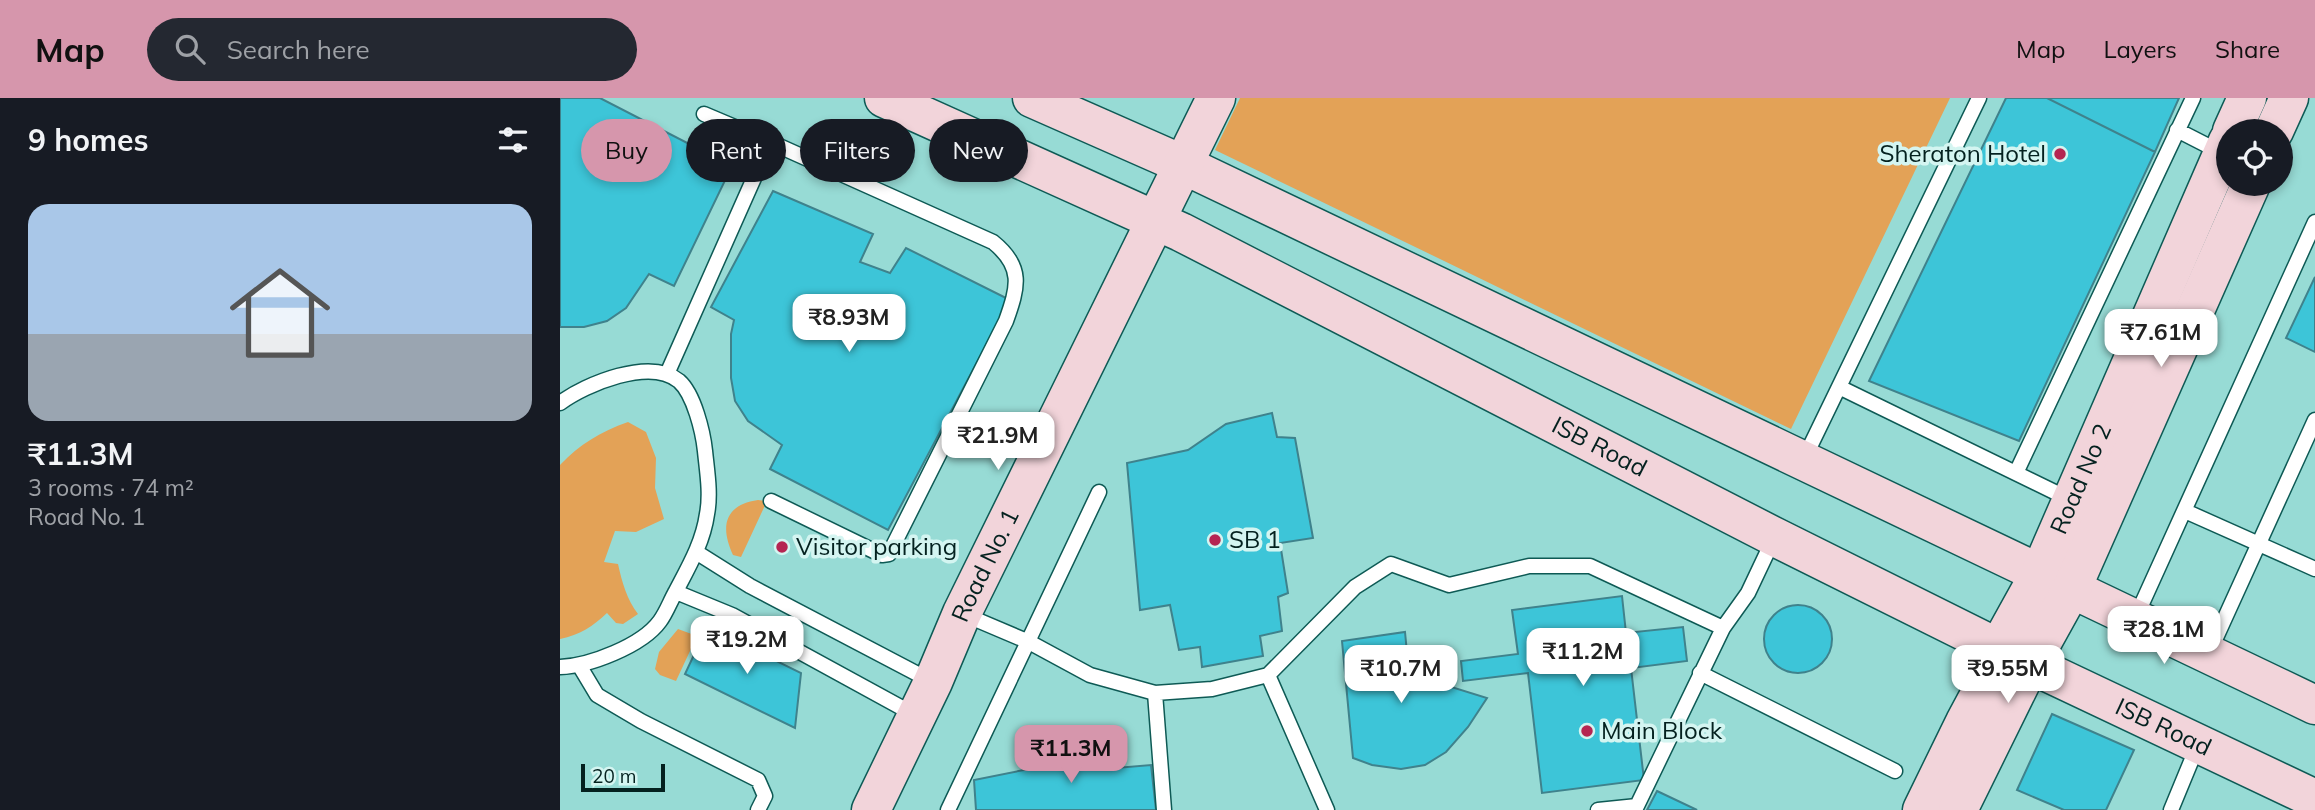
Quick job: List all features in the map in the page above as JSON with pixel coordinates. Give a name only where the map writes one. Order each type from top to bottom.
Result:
[{"type":"main road","name":"ISB Road","points":[[884,98],[1153,222],[1181,232],[1775,537],[2015,656],[2315,799]]},
{"type":"main road","points":[[1032,98],[1184,165],[2315,705]]},
{"type":"main road","name":"Road No. 1","points":[[871,810],[925,699],[962,613],[1216,98]]},
{"type":"main road","name":"Road No 2","points":[[2237,119],[2247,98]]},
{"type":"main road","points":[[2279,119],[2289,98]]},
{"type":"main road","name":"Road No 2","points":[[2055,581],[2071,500],[2216,167]]},
{"type":"main road","name":"Road No 2","points":[[1958,810],[2015,656],[2055,581],[2245,196]]},
{"type":"main road","name":"Road No 2","points":[[1922,810],[1995,666],[2015,656]]},
{"type":"lane","points":[[1804,460],[1979,98]]},
{"type":"lane","points":[[2016,474],[2193,98]]},
{"type":"lane","points":[[704,114],[716,119]]},
{"type":"lane","points":[[2177,130],[2216,139]]},
{"type":"lane","points":[[771,500],[881,555],[889,554],[1006,321],[1016,292],[1016,274],[1010,258],[993,242],[786,149]]},
{"type":"lane","points":[[667,374],[752,182]]},
{"type":"lane","points":[[2135,620],[2315,222]]},
{"type":"lane","points":[[560,403],[585,388],[615,376],[667,374],[681,382],[691,398],[703,433],[708,511],[696,552],[659,622],[623,648],[579,665],[560,667]]},
{"type":"lane","points":[[1839,387],[2071,500]]},
{"type":"lane","points":[[2208,654],[2315,420]]},
{"type":"lane","points":[[948,810],[1099,492]]},
{"type":"lane","points":[[2185,511],[2315,569]]},
{"type":"lane","points":[[1598,810],[1636,808],[1723,628],[1748,593],[1775,537]]},
{"type":"lane","points":[[696,552],[750,586],[811,619],[925,699]]},
{"type":"lane","points":[[962,613],[1029,642],[1090,675],[1155,693],[1212,689],[1268,675],[1354,587],[1391,564],[1449,585],[1529,566],[1590,566],[1723,628]]},
{"type":"lane","points":[[676,592],[925,699]]},
{"type":"lane","points":[[579,665],[597,695],[641,721],[758,780],[765,796],[758,810]]},
{"type":"lane","points":[[1700,673],[1895,771]]},
{"type":"lane","points":[[1268,675],[1327,810]]},
{"type":"lane","points":[[1155,693],[1164,810]]},
{"type":"lane","points":[[2171,810],[2199,743]]},
{"type":"shaded area","points":[[1240,98],[1950,98],[1791,429],[1215,150]]},
{"type":"shaded area","points":[[628,422],[646,432],[656,458],[655,488],[664,519],[636,532],[615,531],[604,562],[618,564],[625,590],[638,614],[623,624],[616,623],[607,613],[586,629],[560,639],[560,465],[591,439]]},
{"type":"shaded area","points":[[758,500],[767,501],[741,557],[733,555],[727,535],[728,519],[738,507]]},
{"type":"shaded area","points":[[678,629],[697,636],[676,681],[660,675],[655,669],[659,652]]},
{"type":"building","points":[[560,98],[600,98],[641,119],[581,119],[581,182],[672,182],[672,135],[686,142],[686,182],[724,182],[674,286],[649,274],[626,308],[607,321],[584,327],[560,327]]},
{"type":"building","name":"Sheraton Hotel","points":[[2006,98],[2047,98],[2155,152],[2019,441],[1869,381]]},
{"type":"building","points":[[2047,98],[2179,98],[2155,152]]},
{"type":"building","points":[[773,191],[873,234],[860,262],[890,273],[906,248],[1010,300],[888,530],[770,469],[782,445],[748,421],[735,401],[731,378],[731,334],[734,320],[711,307]]},
{"type":"building","points":[[2315,277],[2315,352],[2286,338]]},
{"type":"building","name":"SB 1","points":[[1272,413],[1277,437],[1295,438],[1313,538],[1280,543],[1288,593],[1278,597],[1282,631],[1260,636],[1263,656],[1202,667],[1200,647],[1179,650],[1170,605],[1140,610],[1127,463],[1188,450],[1226,424]]},
{"type":"building","name":"Main Block","points":[[1622,596],[1626,633],[1683,627],[1687,661],[1631,668],[1644,780],[1542,793],[1528,673],[1463,681],[1461,661],[1518,654],[1512,610]]},
{"type":"building","points":[[1791,605],[1805,605],[1817,610],[1827,620],[1832,639],[1827,658],[1817,668],[1805,673],[1791,673],[1779,668],[1769,658],[1764,646],[1764,632],[1769,620],[1779,610]]},
{"type":"building","points":[[707,627],[801,673],[795,728],[685,674]]},
{"type":"building","points":[[1405,632],[1408,663],[1433,665],[1441,669],[1448,686],[1487,698],[1468,727],[1446,752],[1425,765],[1401,769],[1372,765],[1353,758],[1342,641]]},
{"type":"building","points":[[2052,714],[2134,750],[2106,810],[2064,810],[2017,790]]},
{"type":"building","points":[[1110,743],[1116,768],[1151,765],[1156,810],[976,810],[974,780],[1034,768],[1075,748]]},
{"type":"building","points":[[1657,791],[1697,810],[1647,810]]},
{"type":"place","name":"Sheraton Hotel","points":[[2060,154]]},
{"type":"place","name":"SB 1","points":[[1215,540]]},
{"type":"place","name":"Visitor parking","points":[[782,547]]},
{"type":"place","name":"Main Block","points":[[1587,731]]}]
